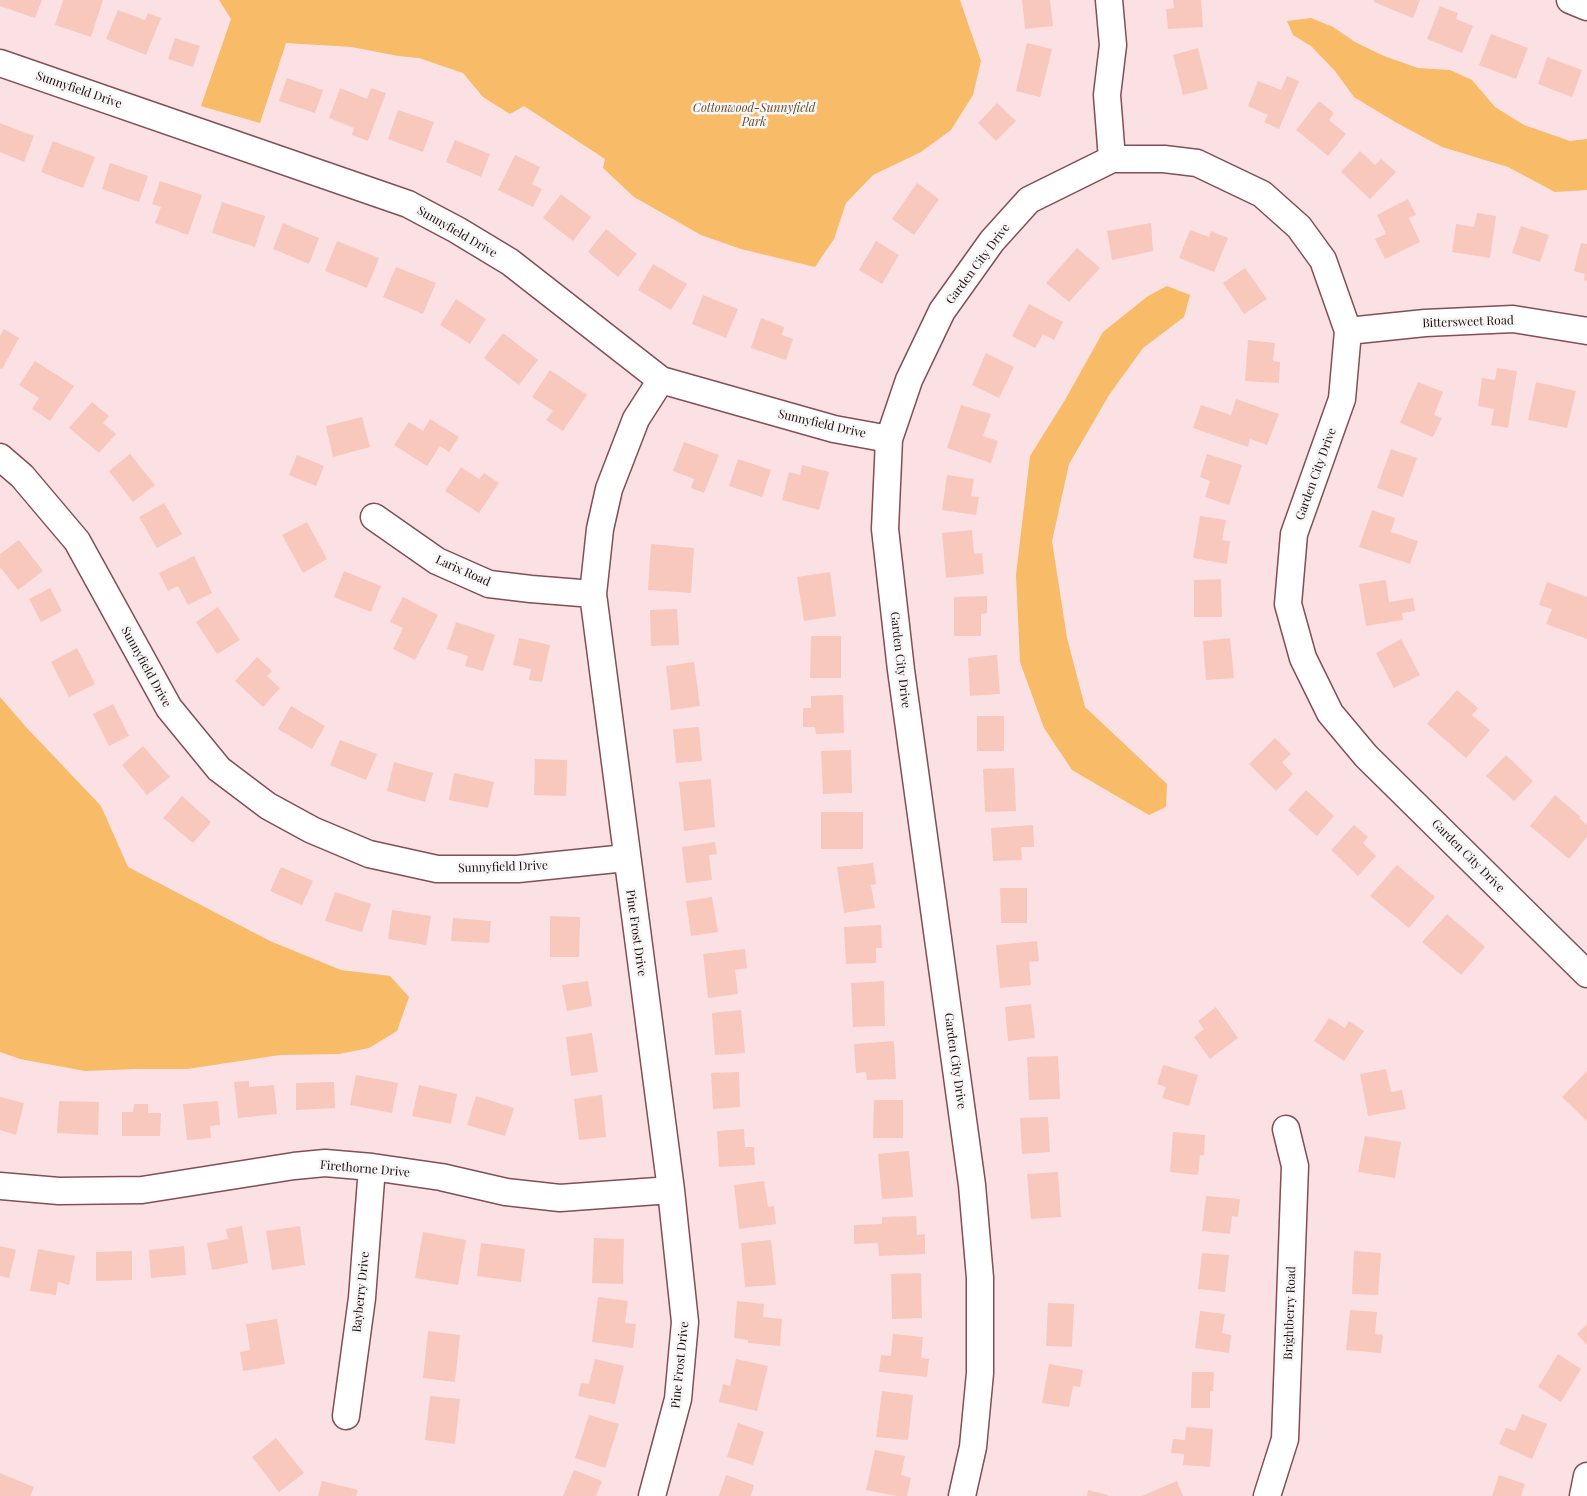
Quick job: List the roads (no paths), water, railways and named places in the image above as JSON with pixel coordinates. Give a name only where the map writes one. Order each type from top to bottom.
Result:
[{"type":"street","points":[[1109,0],[1113,45],[1107,95],[1112,159]]},
{"type":"street","points":[[1570,0],[1587,7]]},
{"type":"street","name":"Sunnyfield Drive","points":[[0,63],[408,204],[457,230],[510,262],[661,380],[834,429],[889,439]]},
{"type":"street","name":"Garden City Drive","points":[[962,1496],[973,1447],[980,1373],[979,1269],[972,1185],[901,670],[884,529],[889,439],[909,380],[942,311],[992,241],[1029,200],[1112,159],[1164,159],[1197,163],[1262,194],[1299,226],[1322,260],[1348,331],[1342,399],[1294,534],[1288,604],[1303,658],[1330,713],[1366,756],[1587,974]]},
{"type":"street","name":"Bittersweet Road","points":[[1348,331],[1425,323],[1514,319],[1587,331]]},
{"type":"street","name":"Pine Frost Drive","points":[[652,1496],[678,1400],[686,1322],[593,594],[600,529],[609,489],[636,419],[661,380]]},
{"type":"street","name":"Sunnyfield Drive","points":[[0,457],[22,476],[77,541],[168,708],[219,769],[268,806],[312,830],[369,854],[437,869],[518,869],[626,858]]},
{"type":"street","name":"Larix Road","points":[[374,517],[437,561],[489,584],[531,590],[593,594]]},
{"type":"street","name":"Brightberry Road","points":[[1267,1496],[1285,1439],[1295,1166],[1286,1129]]},
{"type":"street","name":"Firethorne Drive","points":[[0,1186],[59,1191],[142,1190],[294,1166],[325,1163],[372,1167],[441,1177],[506,1192],[560,1198],[670,1190]]},
{"type":"street","name":"Bayberry Drive","points":[[346,1416],[362,1298],[372,1167]]},
{"type":"street","points":[[1583,1496],[1587,1476]]},
{"type":"park label","name":"Cottonwood-Sunnyfield Park","points":[[754,115]]}]
